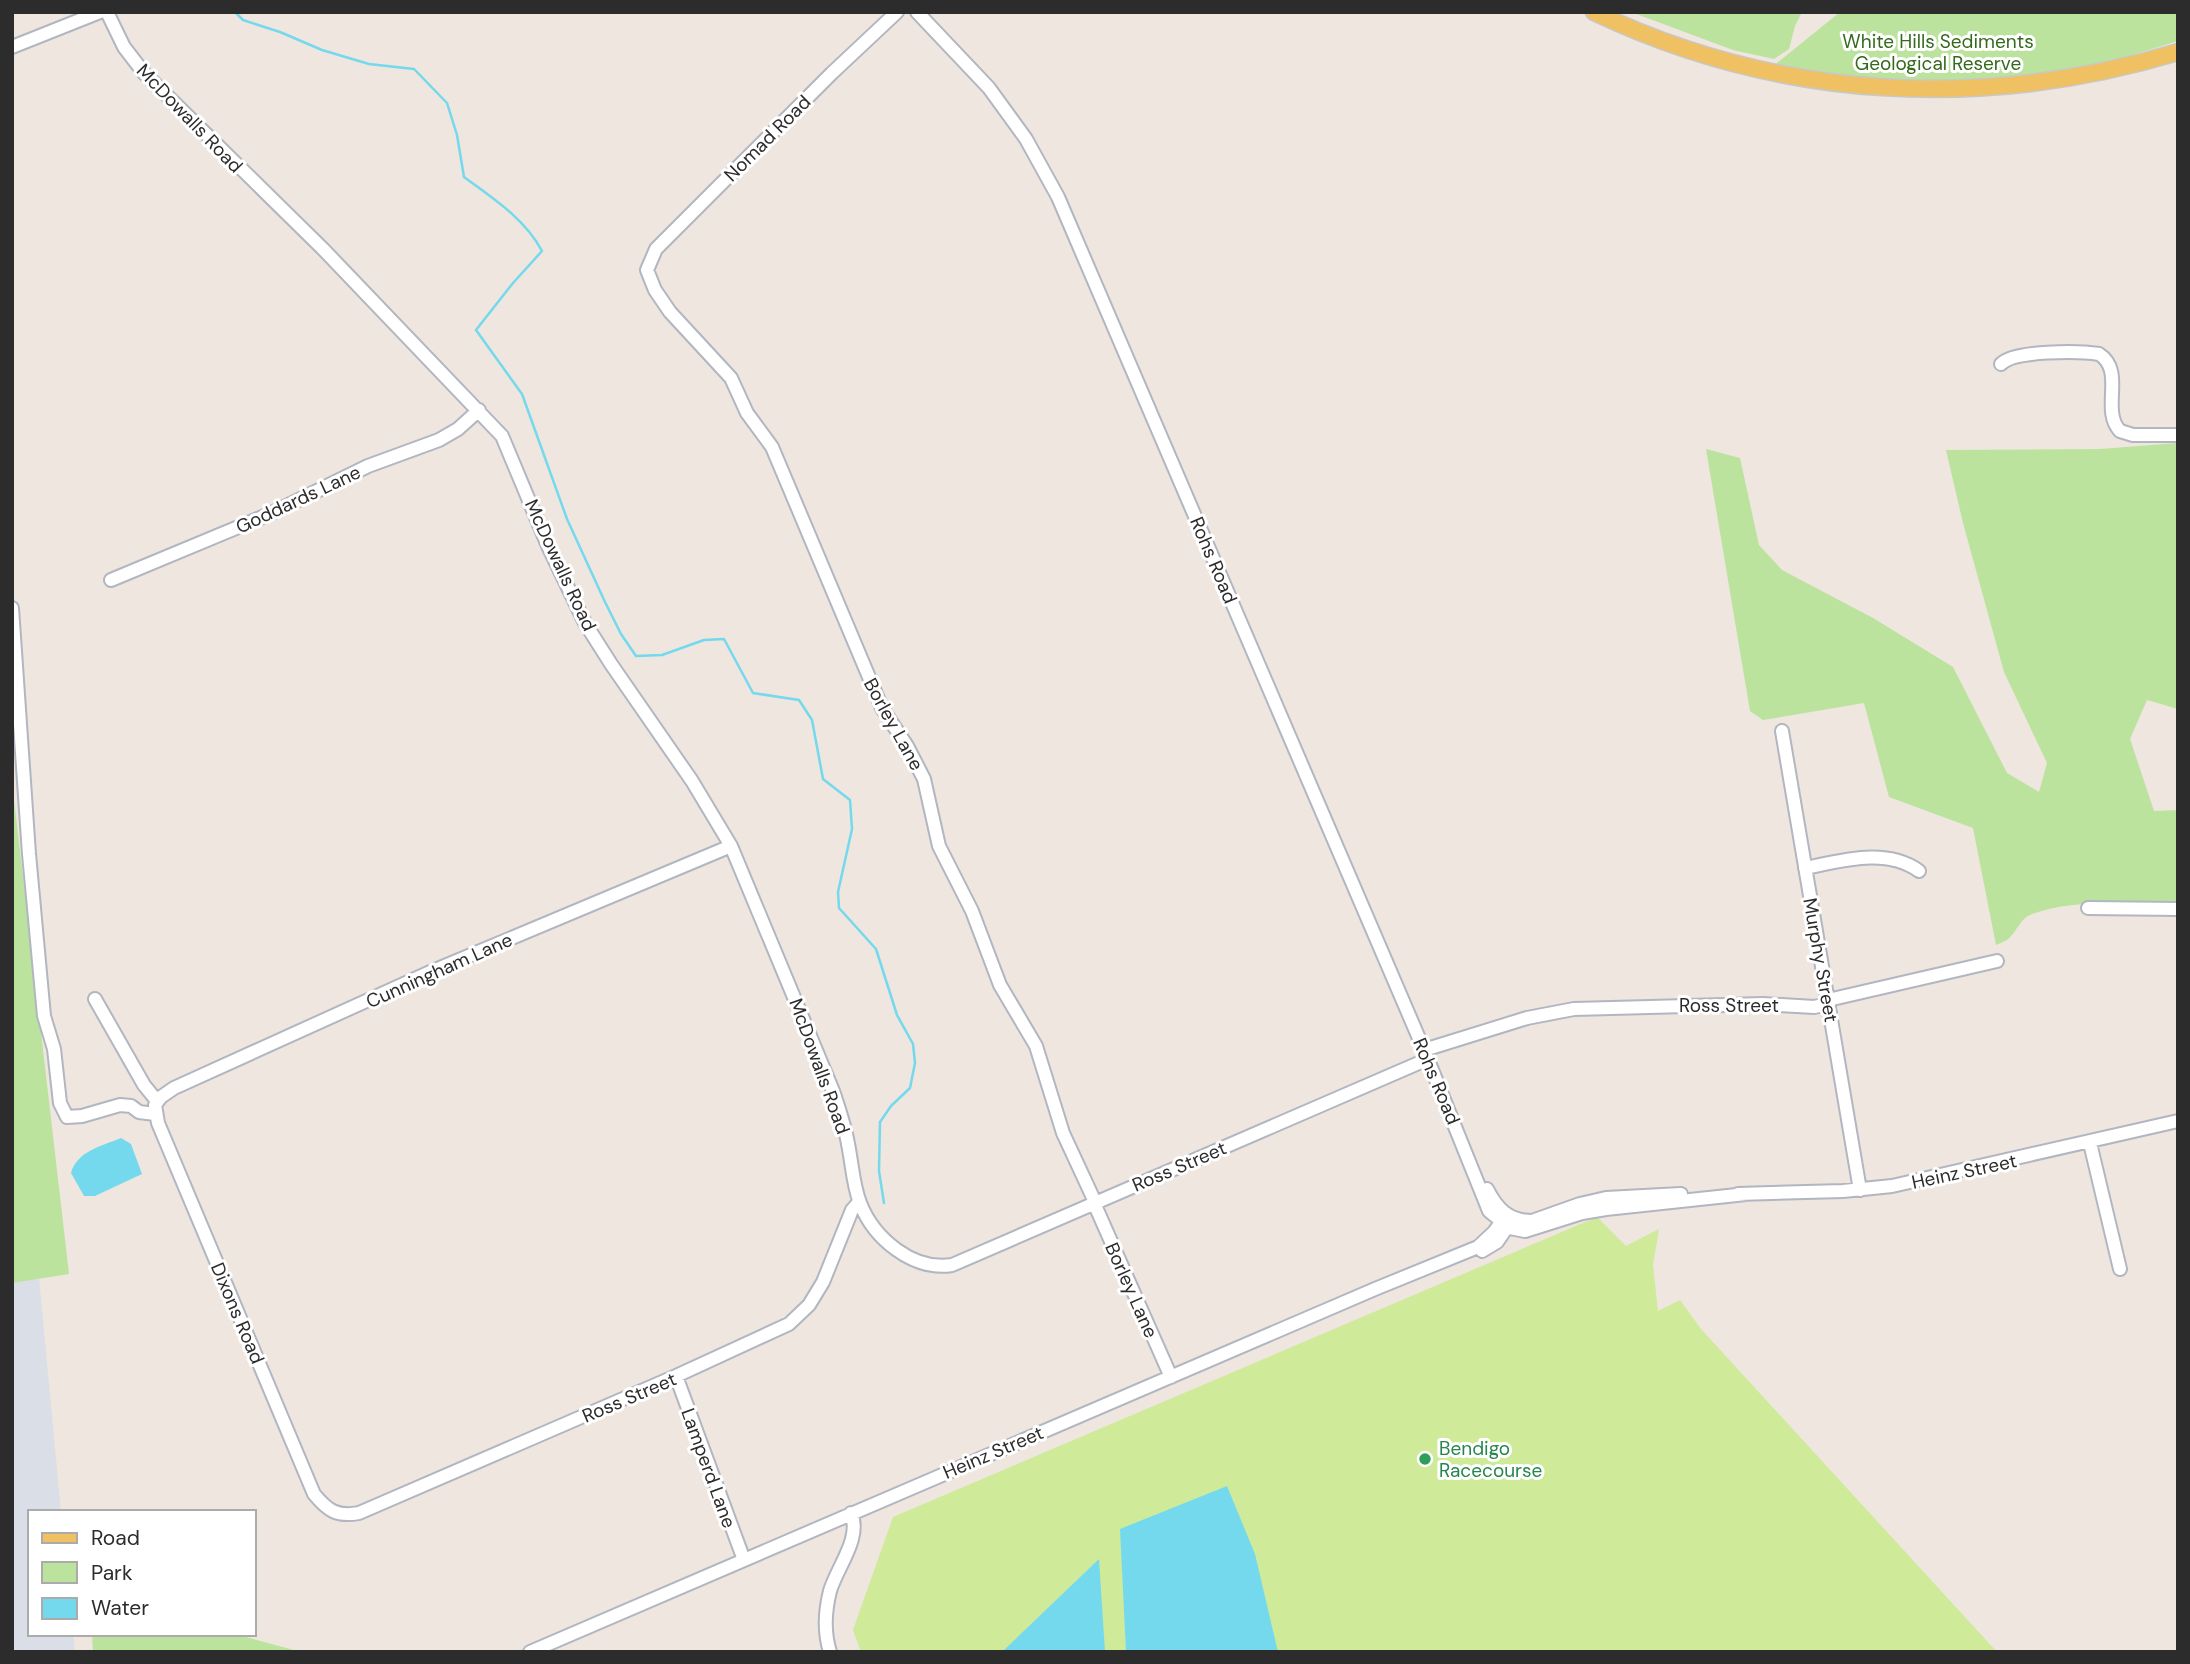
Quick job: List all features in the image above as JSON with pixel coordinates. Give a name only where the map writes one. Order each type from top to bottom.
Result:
[{"type":"main road","points":[[1594,12],[1653,37],[1737,64],[1823,82],[1887,88],[1951,90],[2032,84],[2101,73],[2178,52]]},
{"type":"street","points":[[12,47],[100,12]]},
{"type":"street","name":"McDowalls Road","points":[[107,12],[124,47],[144,73],[323,249],[502,436],[548,546],[585,623],[692,780],[731,846],[833,1091],[845,1130],[859,1202],[868,1219],[885,1239],[912,1260],[930,1266]]},
{"type":"street","name":"Nomad Road","points":[[648,270],[656,249],[897,12]]},
{"type":"street","name":"Rohs Road","points":[[917,12],[989,88],[1026,139],[1058,197],[1426,1055],[1485,1204],[1507,1221]]},
{"type":"street","name":"Borley Lane","points":[[648,270],[655,290],[670,312],[731,378],[747,413],[772,447],[882,708],[907,746],[924,779],[939,846],[972,911],[1000,985],[1036,1046],[1063,1133],[1171,1377]]},
{"type":"street","points":[[2001,364],[2009,357],[2025,354],[2099,354],[2111,371],[2112,415],[2120,431],[2133,435],[2178,435]]},
{"type":"street","name":"Goddards Lane","points":[[111,580],[272,513],[368,466],[439,440],[458,429],[479,410]]},
{"type":"street","points":[[12,608],[29,854],[44,1016],[54,1049],[60,1103],[67,1117],[82,1116],[120,1104],[131,1106],[139,1112],[155,1107]]},
{"type":"street","name":"Murphy Street","points":[[1782,730],[1860,1190]]},
{"type":"street","name":"Cunningham Lane","points":[[155,1107],[174,1088],[402,985],[731,846]]},
{"type":"street","points":[[1805,868],[1873,858],[1905,863],[1919,871]]},
{"type":"street","points":[[2088,908],[2178,909]]},
{"type":"street","name":"Ross Street","points":[[930,1266],[965,1260],[1426,1055],[1527,1018],[1574,1009],[1763,1004],[1814,1007],[1997,961]]},
{"type":"street","name":"Dixons Road","points":[[95,999],[155,1107],[314,1494],[324,1507],[334,1514]]},
{"type":"street","name":"Heinz Street","points":[[530,1652],[1396,1280],[1491,1247],[1507,1221],[1517,1230],[1535,1229],[1591,1211],[1649,1200],[1860,1190],[1928,1180],[2178,1121]]},
{"type":"street","points":[[2090,1143],[2120,1269]]},
{"type":"street","name":"Ross Street","points":[[334,1514],[359,1513],[777,1331],[809,1305],[823,1282],[852,1210],[859,1202]]},
{"type":"street","name":"Lamperd Lane","points":[[676,1376],[744,1560]]},
{"type":"street","points":[[830,1652],[826,1628],[827,1608],[830,1591],[855,1532],[851,1513]]},
{"type":"shaded area","points":[[12,990],[61,1510],[28,1510],[28,1636],[73,1636],[75,1652],[12,1652]]},
{"type":"green space","points":[[1631,12],[1802,12],[1789,49],[1774,59],[1733,50]]},
{"type":"green space","name":"White Hills Sediments Geological Reserve","points":[[1840,12],[2178,12],[2178,41],[2132,55],[2086,74],[1960,93],[1772,67]]},
{"type":"green space","points":[[2178,443],[2178,709],[2147,700],[2130,739],[2154,811],[2178,810],[2178,905],[2104,903],[2050,909],[2028,916],[2009,938],[1996,945],[1973,828],[1889,797],[1864,703],[1763,720],[1750,711],[1706,449],[1740,458],[1759,545],[1782,570],[1873,618],[1953,667],[2007,773],[2039,792],[2047,763],[2004,672],[1946,450],[2100,449]]},
{"type":"green space","points":[[12,782],[69,1274],[12,1283]]},
{"type":"green space","name":"Bendigo Racecourse","points":[[1597,1217],[1626,1246],[1659,1229],[1653,1265],[1658,1311],[1680,1300],[1701,1329],[1997,1652],[861,1652],[853,1630],[893,1517]]},
{"type":"green space","points":[[92,1636],[242,1636],[301,1652],[93,1652]]},
{"type":"water","points":[[121,1138],[131,1144],[142,1174],[95,1196],[84,1196],[71,1173],[74,1166],[84,1154]]},
{"type":"water","points":[[1227,1486],[1255,1554],[1278,1652],[1126,1652],[1120,1529]]},
{"type":"water","points":[[1099,1559],[1105,1652],[1002,1652]]},
{"type":"waterway","points":[[235,12],[243,20],[322,50],[369,64],[414,69],[447,103],[457,135],[464,177],[517,219],[542,251],[476,330],[522,394],[567,519],[621,634],[636,656],[662,655],[704,640],[724,639],[753,693],[799,700],[812,720],[823,779],[850,800],[852,829],[838,892],[839,908],[876,949],[897,1015],[913,1044],[915,1063],[910,1088],[891,1106],[880,1122],[879,1171],[884,1203]]},
{"type":"place","name":"Bendigo Racecourse","points":[[1425,1459]]}]
